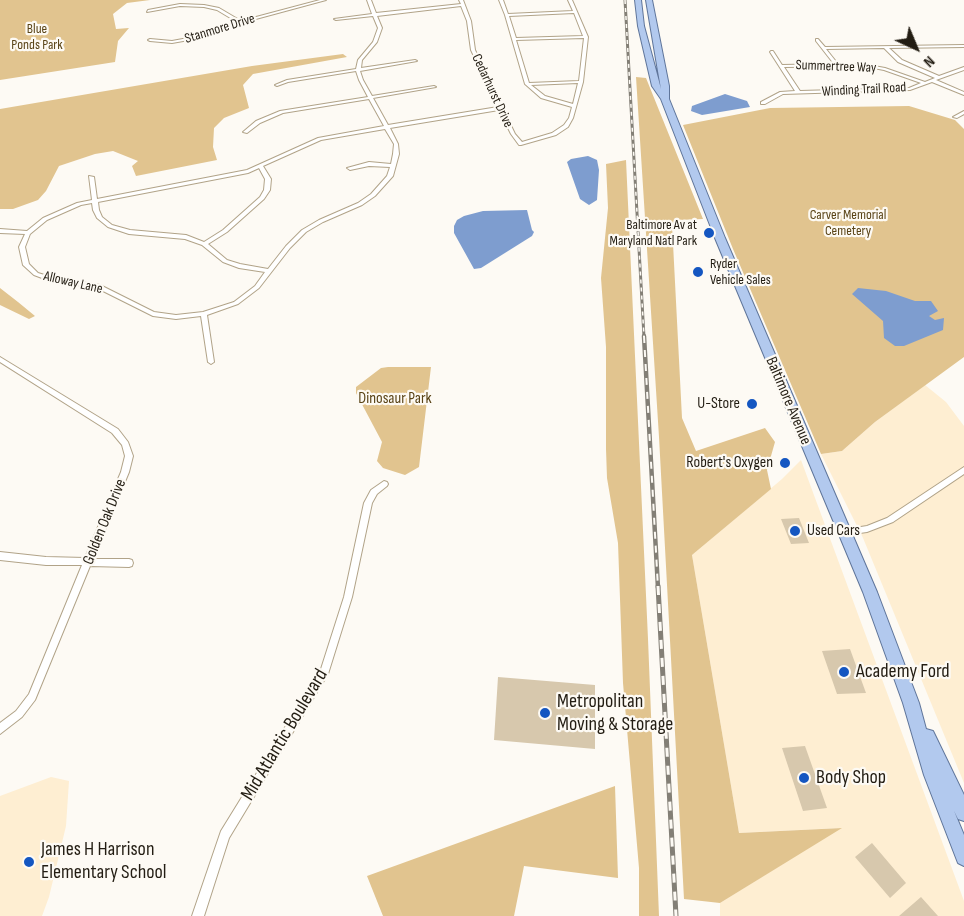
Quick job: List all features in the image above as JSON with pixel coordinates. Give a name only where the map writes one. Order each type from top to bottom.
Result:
[{"type":"main road","name":"Baltimore Avenue","points":[[638,0],[643,36],[656,86],[665,99],[763,343],[845,532],[911,703],[933,776],[964,857]]},
{"type":"main road","name":"Baltimore Avenue","points":[[649,0],[665,86],[665,99]]},
{"type":"main road","name":"Baltimore Avenue","points":[[911,703],[964,813]]},
{"type":"street","name":"Stanmore Drive","points":[[150,40],[172,42],[193,39],[240,22],[324,0]]},
{"type":"street","points":[[350,168],[369,164],[393,166],[396,154],[396,144],[358,70],[360,60],[378,34],[380,26],[369,0]]},
{"type":"street","points":[[501,0],[527,84],[543,98],[575,106],[581,82],[586,37],[570,0]]},
{"type":"street","points":[[565,0],[575,12]]},
{"type":"street","points":[[336,19],[375,16],[461,2]]},
{"type":"street","name":"Cedarhurst Drive","points":[[461,2],[469,21],[473,50],[513,134],[521,144],[542,139],[561,130],[569,123],[575,106]]},
{"type":"street","points":[[148,11],[180,5],[204,6],[218,9],[240,22]]},
{"type":"street","points":[[507,15],[575,12]]},
{"type":"street","points":[[514,39],[586,37]]},
{"type":"street","points":[[817,40],[836,64]]},
{"type":"street","points":[[824,48],[964,46]]},
{"type":"street","points":[[885,47],[900,61],[937,77]]},
{"type":"street","points":[[772,52],[798,93]]},
{"type":"street","points":[[277,85],[287,81],[415,61]]},
{"type":"street","name":"Summertree Way","points":[[781,66],[836,64],[876,66],[924,83]]},
{"type":"street","name":"Winding Trail Road","points":[[763,103],[782,93],[898,91],[964,68]]},
{"type":"street","points":[[931,80],[964,94]]},
{"type":"street","points":[[527,84],[581,82]]},
{"type":"street","points":[[245,132],[258,122],[282,112],[434,87]]},
{"type":"street","points":[[0,231],[28,233],[45,219],[94,200],[225,176],[261,167],[320,139],[500,108]]},
{"type":"street","points":[[955,117],[964,112]]},
{"type":"street","name":"Alloway Lane","points":[[28,233],[22,247],[23,256],[26,266],[36,274],[50,279],[98,286],[153,314],[176,317],[204,314],[236,303],[257,287],[304,231],[360,204],[373,195],[390,176],[393,166]]},
{"type":"street","points":[[204,243],[225,231],[262,198],[267,190],[268,179],[261,167]]},
{"type":"street","points":[[91,177],[96,210],[100,218],[110,226],[129,232],[186,237],[204,243],[225,261],[268,272]]},
{"type":"street","points":[[204,314],[211,362]]},
{"type":"street","name":"Golden Oak Drive","points":[[0,359],[108,426],[125,444],[128,464],[32,697],[19,714],[0,729]]},
{"type":"street","points":[[845,532],[867,529],[890,520],[964,470]]},
{"type":"street","name":"Mid Atlantic Boulevard","points":[[198,916],[225,835],[325,671],[348,597],[368,502],[374,492],[384,484]]},
{"type":"street","points":[[0,556],[88,563],[129,563]]},
{"type":"shaded area","points":[[925,385],[946,402],[964,426],[964,783],[863,538],[821,454],[842,451],[875,422]]},
{"type":"shaded area","points":[[801,460],[964,901],[964,916],[720,916],[720,903],[840,828],[739,833],[692,555],[782,479]]},
{"type":"shaded area","name":"James H Harrison Elementary School","points":[[51,777],[69,781],[66,826],[49,897],[42,916],[0,916],[0,796]]},
{"type":"green space","name":"Blue Ponds Park","points":[[0,0],[150,0],[127,3],[113,14],[116,29],[129,28],[118,41],[115,62],[0,80]]},
{"type":"green space","points":[[343,54],[347,57],[253,74],[243,85],[249,108],[224,118],[214,128],[213,147],[217,160],[136,176],[132,166],[138,161],[113,151],[95,154],[59,166],[46,191],[38,200],[13,209],[0,209],[0,109],[252,66]]},
{"type":"green space","points":[[636,77],[646,78],[703,219],[678,220],[672,224],[682,418],[696,451],[765,428],[775,442],[767,470],[771,489],[692,555],[739,833],[842,828],[720,903],[684,899],[659,437]]},
{"type":"green space","name":"Carver Memorial Cemetery","points":[[909,106],[955,120],[964,129],[964,357],[875,422],[842,451],[821,454],[733,249],[683,125],[770,108]]},
{"type":"green space","points":[[626,160],[659,916],[639,916],[639,868],[623,683],[618,543],[607,478],[606,347],[601,278],[608,208],[606,164]]},
{"type":"green space","points":[[0,288],[35,316],[29,319],[0,305]]},
{"type":"green space","name":"Dinosaur Park","points":[[431,367],[419,467],[405,475],[383,468],[377,461],[382,442],[356,393],[356,387],[381,368]]},
{"type":"green space","points":[[615,786],[618,878],[524,866],[514,916],[383,916],[367,876]]},
{"type":"water","points":[[725,94],[747,101],[750,107],[702,115],[691,111],[692,106]]},
{"type":"water","points":[[588,156],[597,160],[599,170],[597,200],[589,205],[580,199],[567,162]]},
{"type":"water","points":[[527,210],[534,232],[532,236],[481,268],[474,269],[454,233],[457,220],[483,211]]},
{"type":"water","points":[[858,288],[886,291],[915,301],[931,301],[938,311],[929,316],[935,320],[944,318],[943,330],[904,346],[895,346],[884,338],[883,321],[852,294]]},
{"type":"building","name":"Used Cars","points":[[799,518],[809,543],[791,544],[781,519]]},
{"type":"building","name":"Academy Ford","points":[[850,649],[866,693],[837,694],[822,651]]},
{"type":"building","name":"Metropolitan Moving & Storage","points":[[498,677],[595,685],[595,749],[494,740]]},
{"type":"building","name":"Body Shop","points":[[805,746],[827,808],[803,811],[782,748]]},
{"type":"building","points":[[872,843],[906,883],[890,898],[855,857]]},
{"type":"building","points":[[921,897],[938,916],[899,916]]},
{"type":"railway","points":[[625,0],[644,337]]},
{"type":"railway","points":[[644,336],[658,588]]},
{"type":"railway","points":[[658,586],[676,916]]},
{"type":"place","name":"Baltimore Av at Maryland Natl Park","points":[[709,233]]},
{"type":"place","name":"Ryder Vehicle Sales","points":[[698,272]]},
{"type":"place","name":"U-Store","points":[[752,404]]},
{"type":"place","name":"Robert's Oxygen","points":[[785,463]]},
{"type":"place","name":"Used Cars","points":[[795,531]]},
{"type":"place","name":"Academy Ford","points":[[844,672]]},
{"type":"place","name":"Metropolitan Moving & Storage","points":[[545,713]]},
{"type":"place","name":"Body Shop","points":[[804,778]]},
{"type":"place","name":"James H Harrison Elementary School","points":[[29,862]]}]
